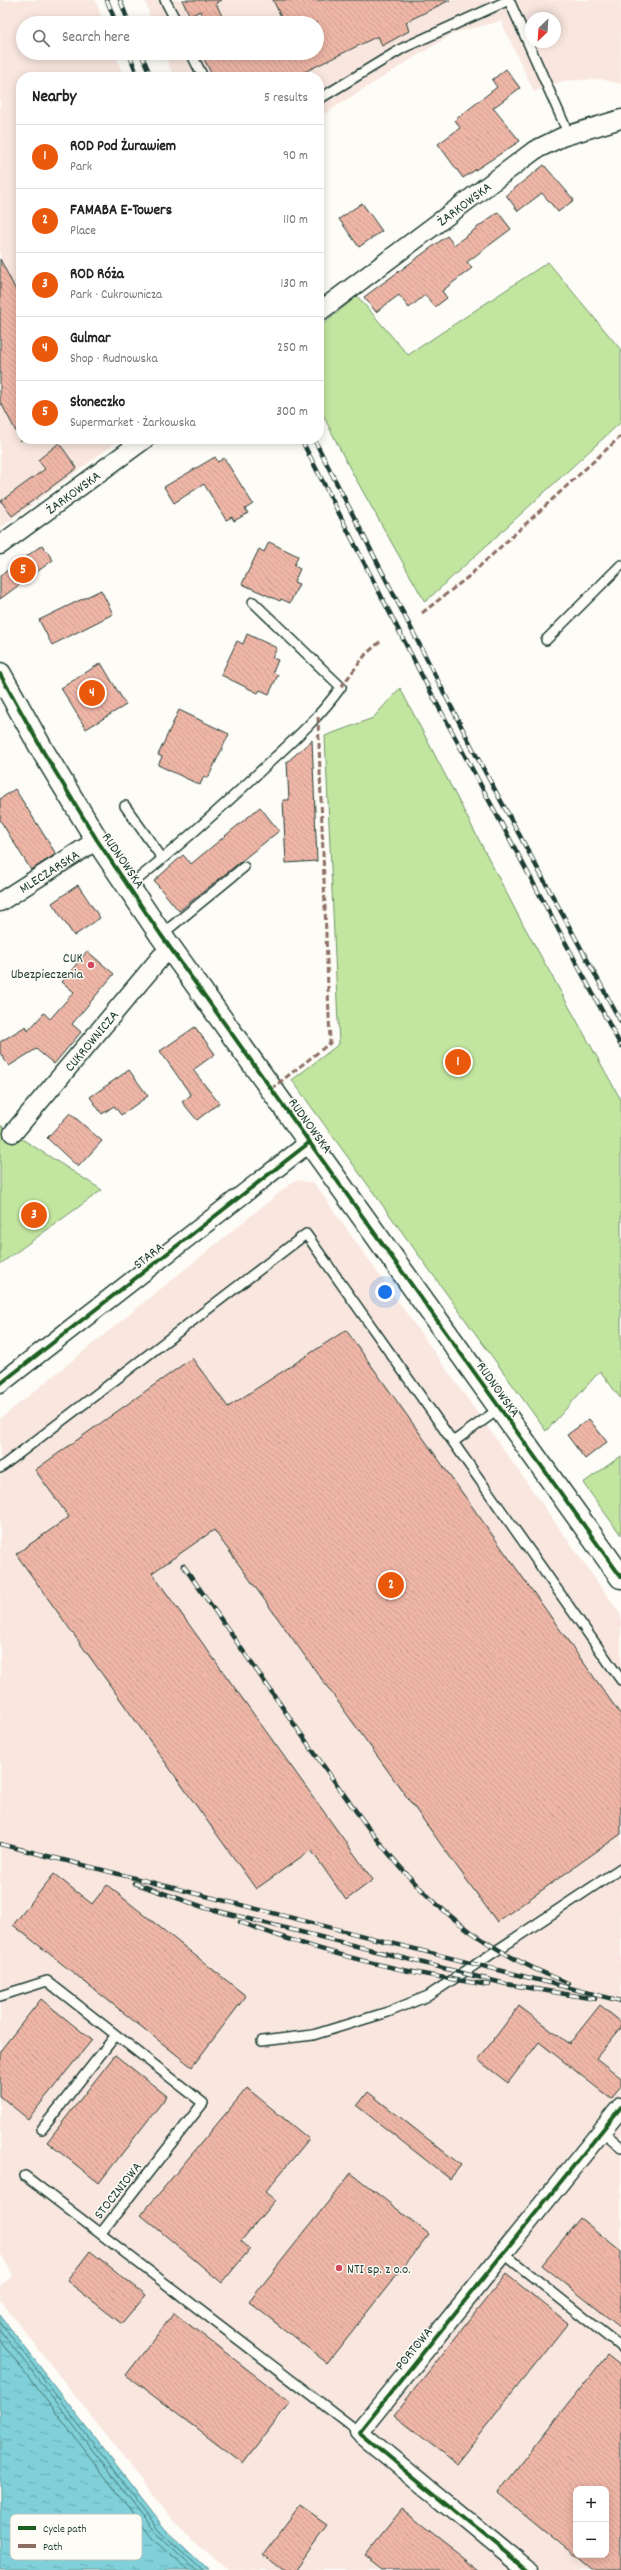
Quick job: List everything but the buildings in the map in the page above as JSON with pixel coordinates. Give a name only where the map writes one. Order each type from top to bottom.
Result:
[{"type":"main road","name":"RUDNOWSKA","points":[[0,674],[44,753],[97,840],[128,887],[499,1409],[621,1577]]},
{"type":"street","name":"ŻARKOWSKA","points":[[324,308],[535,150],[569,135],[621,119]]},
{"type":"street","name":"ŻARKOWSKA","points":[[0,545],[138,444]]},
{"type":"street","name":"MLECZARSKA","points":[[0,902],[97,840]]},
{"type":"street","name":"CUKROWNICZA","points":[[13,1133],[161,957],[166,942]]},
{"type":"street","name":"STARA","points":[[0,1384],[310,1142]]},
{"type":"street","name":"PORTOWA","points":[[359,2432],[621,2107]]},
{"type":"street","points":[[359,2432],[527,2570]]},
{"type":"lane","points":[[166,0],[174,16]]},
{"type":"lane","points":[[324,96],[404,48],[509,0],[569,135]]},
{"type":"lane","points":[[194,60],[200,72]]},
{"type":"lane","points":[[546,640],[621,565]]},
{"type":"lane","points":[[128,887],[208,820],[321,714],[341,687],[253,602]]},
{"type":"lane","points":[[125,806],[162,858]]},
{"type":"lane","points":[[166,942],[244,867]]},
{"type":"lane","points":[[0,1468],[306,1234],[621,1680]]},
{"type":"lane","points":[[453,1442],[499,1409]]},
{"type":"lane","points":[[262,2041],[312,2035],[388,2012],[428,1996],[621,1868]]},
{"type":"lane","name":"STOCZNIOWA","points":[[0,1996],[47,1981],[203,2103],[101,2233],[359,2432]]},
{"type":"lane","points":[[42,2129],[116,2035]]},
{"type":"lane","points":[[602,2132],[621,2147]]},
{"type":"lane","points":[[25,2176],[101,2233]]},
{"type":"lane","points":[[503,2252],[621,2347]]},
{"type":"shaded area","points":[[0,0],[95,0],[101,16],[16,16],[16,60],[118,60],[122,72],[16,72],[16,444],[114,444],[0,528]]},
{"type":"shaded area","points":[[145,0],[621,0],[621,84],[601,79],[563,81],[534,92],[501,21],[454,33],[324,114],[324,72],[172,72],[167,60],[324,60],[324,16],[150,16]]},
{"type":"shaded area","points":[[295,1180],[314,1183],[621,1615],[621,2570],[227,2570],[173,2521],[0,2300],[0,2286],[13,2275],[0,2253],[0,1419]]},
{"type":"green space","points":[[548,262],[621,350],[621,422],[425,602],[348,465],[324,417],[324,324],[357,296],[408,355]]},
{"type":"green space","points":[[400,688],[519,917],[621,1100],[621,1399],[600,1371],[546,1431],[292,1080],[339,1044],[325,736],[373,718]]},
{"type":"green space","points":[[0,1125],[102,1190],[0,1264]]},
{"type":"green space","points":[[621,1456],[621,1535],[583,1483]]},
{"type":"water","points":[[0,2315],[165,2529],[208,2570],[0,2570]]},
{"type":"railway","points":[[107,0],[113,16]]},
{"type":"railway","points":[[120,0],[126,16]]},
{"type":"railway","points":[[132,60],[136,72]]},
{"type":"railway","points":[[144,60],[149,72]]},
{"type":"railway","points":[[304,444],[421,674],[621,1046]]},
{"type":"railway","points":[[317,444],[476,755],[621,1022]]},
{"type":"railway","points":[[183,1565],[363,1821],[417,1886],[448,1914],[482,1939],[522,1962],[568,1983]]},
{"type":"railway","points":[[0,1844],[621,2001]]},
{"type":"railway","points":[[134,1883],[206,1908],[506,1984],[595,1999]]},
{"type":"railway","points":[[240,1922],[301,1943],[363,1961],[489,1985]]},
{"type":"marked path","points":[[422,613],[468,577],[621,436]]},
{"type":"marked path","points":[[341,687],[366,654],[382,640]]},
{"type":"marked path","points":[[271,1089],[330,1043],[318,717]]},
{"type":"cycle path","points":[[0,674],[44,753],[97,840],[161,935],[621,1577]]},
{"type":"cycle path","points":[[0,1384],[310,1142]]},
{"type":"cycle path","points":[[527,2570],[359,2432],[621,2107]]},
{"type":"place","name":"Słoneczko","points":[[23,570]]},
{"type":"place","name":"Gulmar","points":[[92,693]]},
{"type":"place","name":"CUK Ubezpieczenia","points":[[91,965]]},
{"type":"place","name":"ROD Pod Żurawiem","points":[[458,1062]]},
{"type":"place","name":"ROD Róża","points":[[34,1215]]},
{"type":"place","name":"FAMABA E-Towers","points":[[391,1585]]},
{"type":"place","name":"NTI sp. z o.o.","points":[[339,2268]]}]
